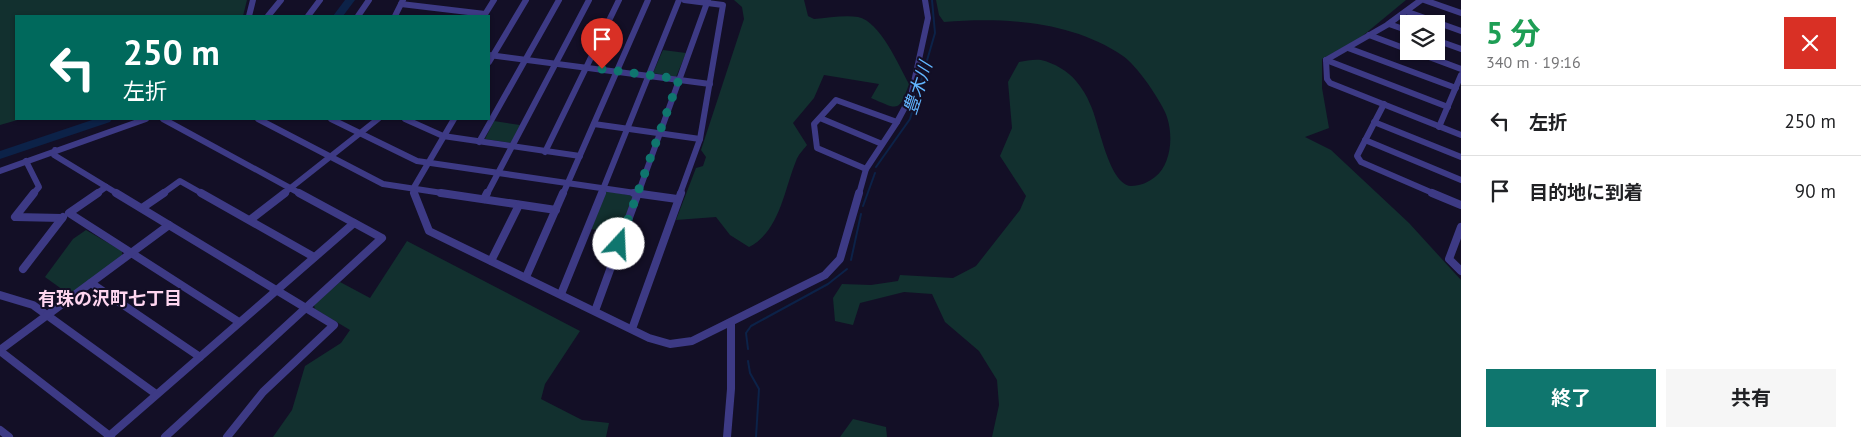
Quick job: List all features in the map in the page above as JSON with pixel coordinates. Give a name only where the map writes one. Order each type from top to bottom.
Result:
[{"type":"street","points":[[249,15],[253,0]]},
{"type":"street","points":[[269,15],[281,0]]},
{"type":"street","points":[[309,15],[320,0]]},
{"type":"street","points":[[359,15],[369,0]]},
{"type":"street","points":[[396,15],[402,2],[484,15],[494,0]]},
{"type":"street","points":[[526,0],[490,57],[526,59],[710,84]]},
{"type":"street","points":[[479,142],[559,0]]},
{"type":"street","points":[[484,199],[589,0]]},
{"type":"street","points":[[545,152],[619,0]]},
{"type":"street","points":[[526,277],[648,0]]},
{"type":"street","points":[[561,294],[679,0]]},
{"type":"street","points":[[632,329],[700,138],[710,84],[722,5],[708,1],[684,0]]},
{"type":"street","points":[[413,188],[429,231],[659,342],[680,344],[731,323],[825,275],[835,266],[843,254],[866,169],[898,122],[911,96],[928,18],[925,0]]},
{"type":"street","points":[[1326,60],[1389,24],[1422,0],[1461,13]]},
{"type":"street","points":[[595,311],[708,1]]},
{"type":"street","points":[[1408,12],[1461,30]]},
{"type":"street","points":[[1389,24],[1400,28]]},
{"type":"street","points":[[1369,36],[1400,47]]},
{"type":"street","points":[[1445,43],[1461,49]]},
{"type":"street","points":[[1348,48],[1456,88]]},
{"type":"street","points":[[1326,60],[1327,79],[1330,83],[1461,136]]},
{"type":"street","points":[[1326,60],[1448,107]]},
{"type":"street","points":[[1438,60],[1461,68]]},
{"type":"street","points":[[1439,127],[1461,75]]},
{"type":"street","points":[[866,169],[817,148],[814,124],[836,100],[898,122]]},
{"type":"street","points":[[1384,104],[1358,156],[1361,162],[1461,205]]},
{"type":"street","points":[[820,118],[882,144]]},
{"type":"street","points":[[0,171],[143,120]]},
{"type":"street","points":[[165,120],[382,238],[165,437]]},
{"type":"street","points":[[260,120],[383,184],[556,210]]},
{"type":"street","points":[[333,120],[417,161],[677,199]]},
{"type":"street","points":[[250,220],[377,120]]},
{"type":"street","points":[[413,188],[453,120]]},
{"type":"street","points":[[415,121],[443,136],[580,156]]},
{"type":"street","points":[[1374,122],[1461,157]]},
{"type":"street","points":[[594,124],[700,138]]},
{"type":"street","points":[[1365,140],[1461,180]]},
{"type":"street","points":[[55,150],[54,155],[334,325],[263,392],[227,437]]},
{"type":"street","points":[[26,161],[39,187],[15,217],[65,216],[130,253],[239,322]]},
{"type":"street","points":[[142,208],[180,181],[314,257]]},
{"type":"street","points":[[23,269],[65,216],[106,187]]},
{"type":"street","points":[[491,261],[519,204]]},
{"type":"street","points":[[169,225],[0,351],[109,437],[354,223]]},
{"type":"street","points":[[1461,227],[1449,259],[1461,271]]},
{"type":"street","points":[[91,283],[200,357]]},
{"type":"street","points":[[0,295],[33,305],[156,394]]},
{"type":"street","points":[[727,437],[731,389],[731,323]]},
{"type":"street","points":[[0,430],[9,437]]},
{"type":"green space","points":[[0,0],[247,0],[243,15],[15,15],[15,120],[18,120],[0,125]]},
{"type":"green space","points":[[734,0],[804,0],[808,16],[814,19],[847,16],[866,20],[888,45],[909,84],[903,100],[899,105],[892,106],[871,98],[879,84],[824,75],[814,98],[793,123],[807,145],[797,159],[780,209],[768,231],[749,247],[730,235],[716,217],[676,220],[696,168],[703,166],[706,157],[701,150],[744,19],[742,7]]},
{"type":"green space","points":[[936,0],[1406,0],[1360,38],[1322,59],[1322,88],[1329,128],[1305,137],[1331,150],[1409,223],[1461,280],[1461,437],[992,437],[999,405],[997,380],[979,351],[945,322],[932,294],[904,292],[860,303],[853,325],[835,321],[833,298],[842,284],[871,285],[898,281],[900,275],[953,278],[976,266],[1020,210],[1026,196],[1000,156],[1012,128],[1008,82],[1019,62],[1046,61],[1056,65],[1073,77],[1089,101],[1110,164],[1123,183],[1134,186],[1150,181],[1161,171],[1168,155],[1170,136],[1164,110],[1146,81],[1123,56],[1103,44],[1082,35],[1037,24],[990,20],[944,22],[939,15]]},
{"type":"green space","points":[[663,50],[686,53],[676,77],[653,73]]},
{"type":"green space","points":[[494,121],[520,125],[511,143],[485,139]]},
{"type":"green space","points":[[606,191],[634,196],[619,234],[591,229]]},
{"type":"green space","points":[[86,230],[122,251],[122,256],[70,295],[45,277],[73,239]]},
{"type":"green space","points":[[407,241],[580,331],[545,384],[541,399],[582,420],[609,423],[606,437],[273,437],[292,410],[305,366],[341,343],[350,330],[315,309],[314,305],[340,282],[370,298]]},
{"type":"green space","points":[[853,419],[886,427],[887,437],[840,437]]},
{"type":"waterway","points":[[339,15],[350,0]]},
{"type":"waterway","name":"豊木川","points":[[876,167],[910,119],[935,33],[932,0]]},
{"type":"waterway","points":[[0,155],[103,120]]},
{"type":"waterway","name":"豊木川","points":[[863,206],[875,173]]},
{"type":"waterway","name":"豊木川","points":[[851,260],[861,214]]},
{"type":"waterway","name":"豊木川","points":[[748,349],[746,333],[751,326],[828,284],[847,269]]},
{"type":"waterway","name":"豊木川","points":[[748,361],[750,373],[759,389],[756,437]]},
{"type":"district","name":"有珠の沢町七丁目","points":[[110,299]]},
{"type":"route","points":[[602,69],[679,79],[619,244]]}]
